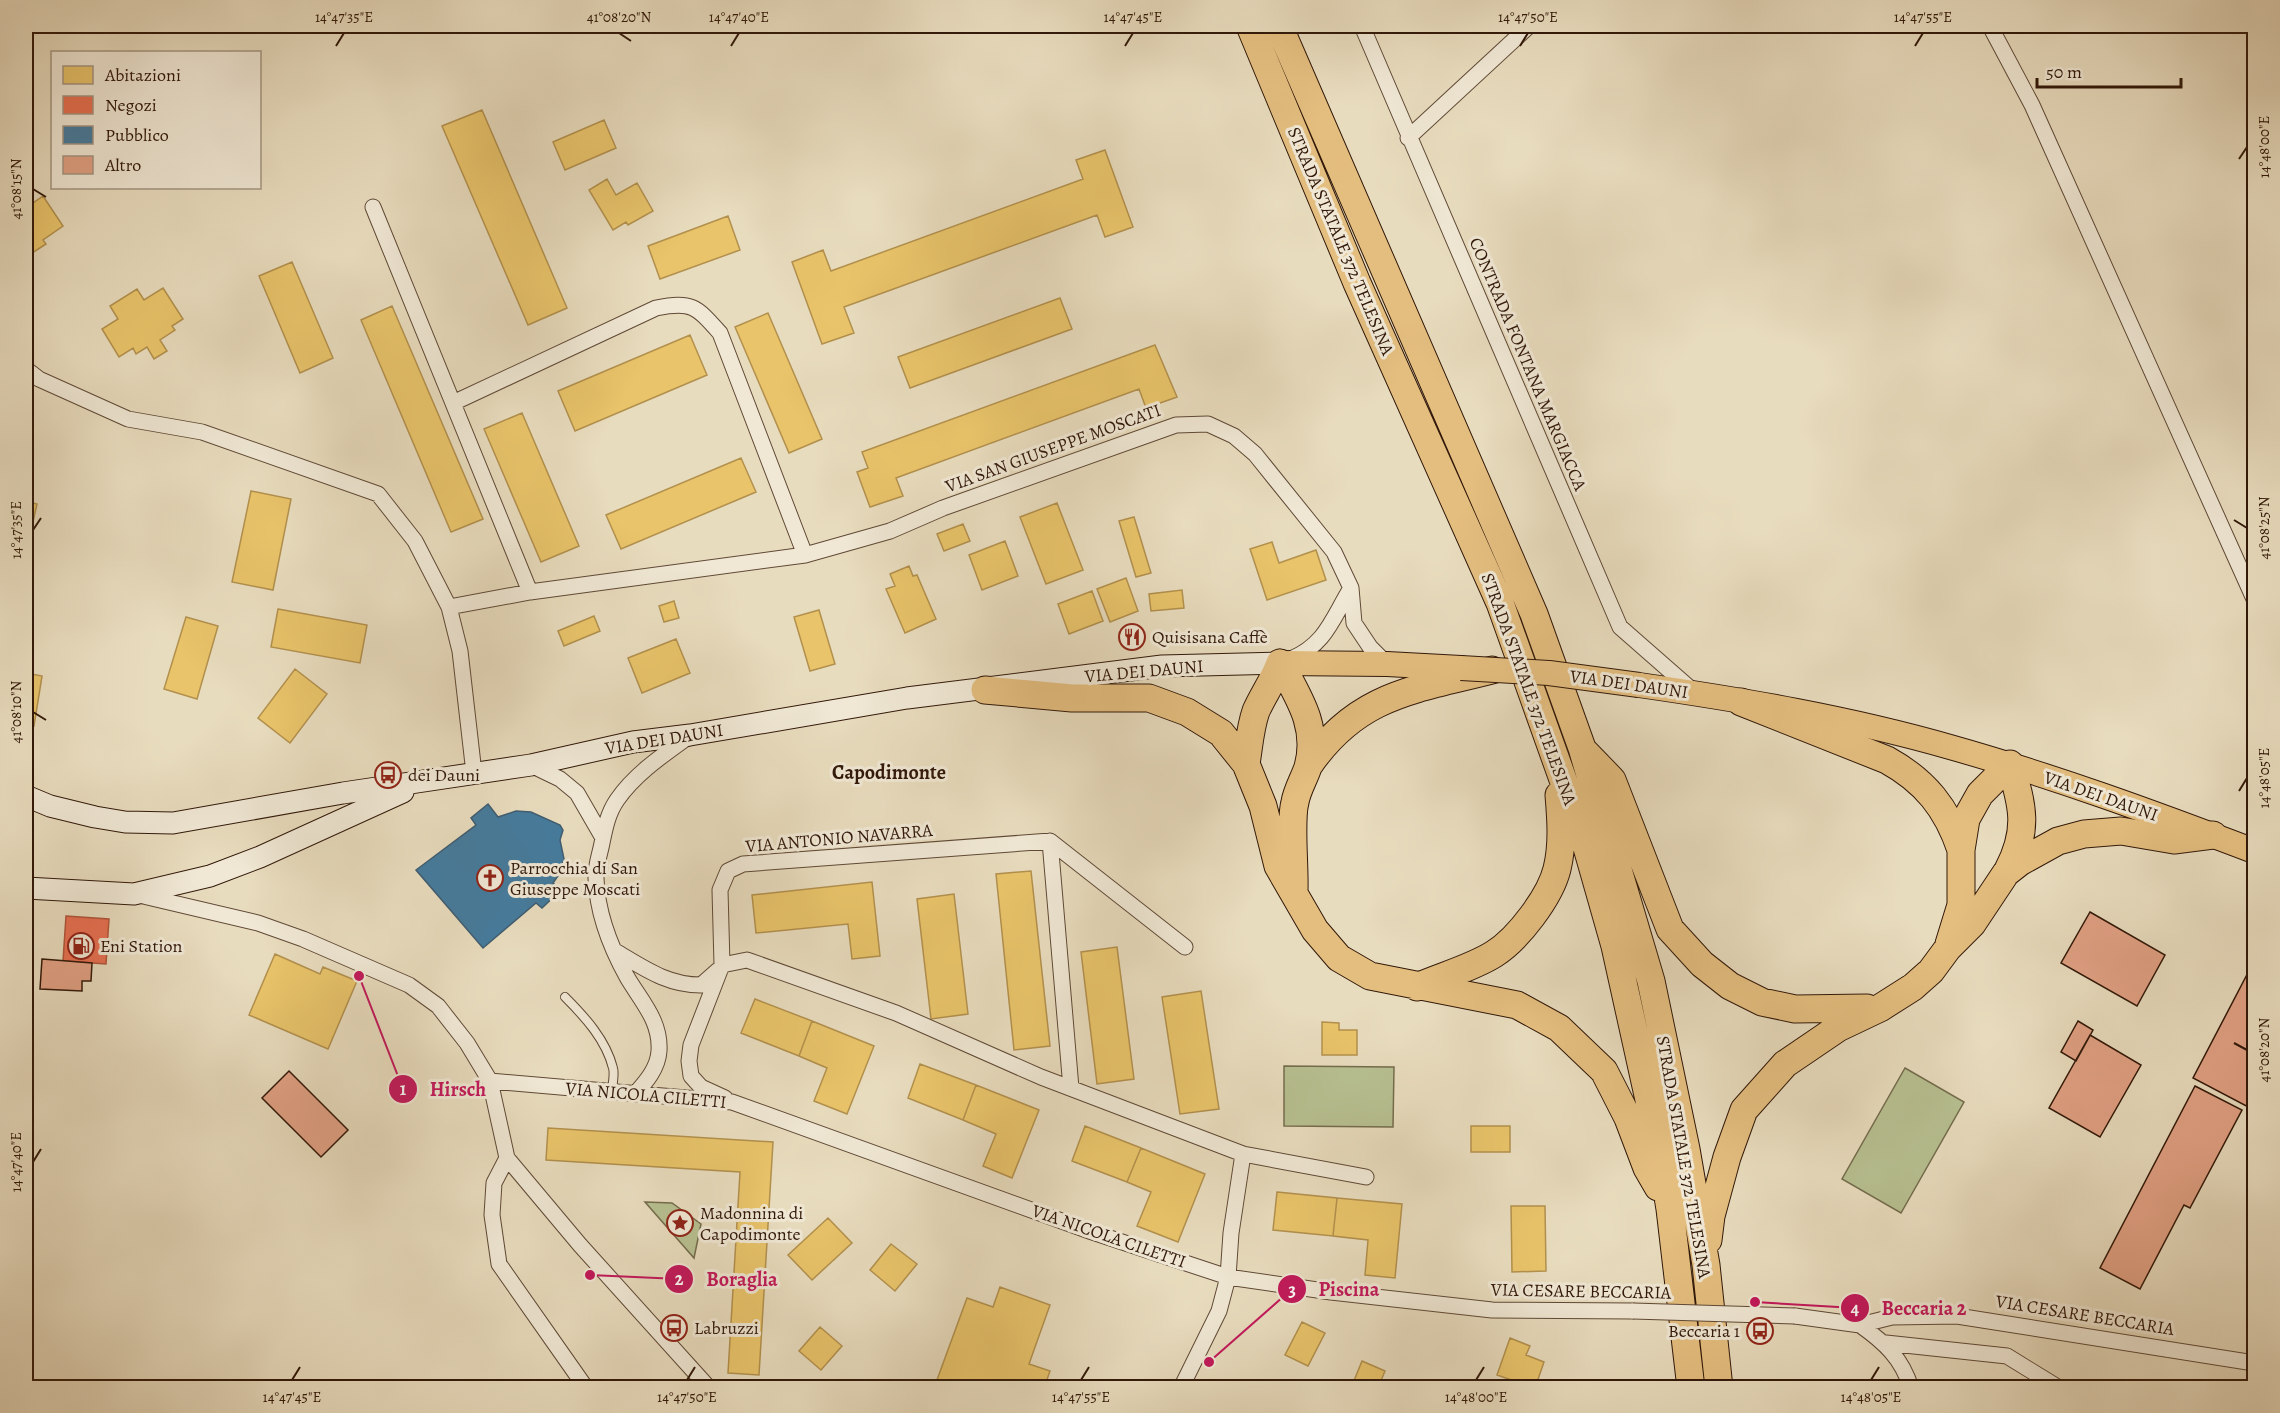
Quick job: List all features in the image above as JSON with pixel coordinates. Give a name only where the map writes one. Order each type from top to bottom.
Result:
[{"type":"highway","name":"STRADA STATALE 372 TELESINA","points":[[1250,26],[1357,283],[1500,603],[1586,844],[1615,946],[1661,1154],[1670,1209],[1691,1388]]},
{"type":"highway","name":"STRADA STATALE 372 TELESINA","points":[[1279,26],[1534,614],[1582,748],[1651,981],[1686,1149],[1706,1265],[1719,1388]]},
{"type":"highway","points":[[1246,764],[1250,735],[1257,710],[1272,684],[1280,663]]},
{"type":"highway","points":[[1280,663],[1310,722],[1312,739],[1308,766],[1294,804],[1294,892]]},
{"type":"highway","points":[[1308,766],[1334,732],[1372,705],[1398,695],[1493,669]]},
{"type":"highway","points":[[985,690],[1072,698],[1149,698],[1187,712],[1221,733],[1246,764],[1263,806],[1278,866],[1315,930],[1339,958],[1370,976],[1517,1005],[1559,1028],[1604,1071],[1628,1118],[1647,1168],[1670,1209]]},
{"type":"highway","points":[[1741,702],[1887,760],[1906,770],[1935,797],[1947,815],[1961,850]]},
{"type":"highway","points":[[1582,748],[1612,780],[1670,929],[1702,964],[1730,986],[1762,1002],[1795,1009],[1880,1008]]},
{"type":"highway","points":[[1948,948],[1960,905],[1961,850],[1966,819],[1971,806],[2010,764]]},
{"type":"highway","points":[[1706,1265],[1711,1216],[1727,1157],[1744,1110],[1785,1064],[1838,1028],[1880,1008],[1919,981],[1972,924],[2006,873],[2018,851],[2023,823],[2020,799],[2010,764]]},
{"type":"highway","points":[[1417,987],[1495,954],[1520,930],[1539,905],[1557,870],[1561,828],[1558,770]]},
{"type":"highway","points":[[2006,873],[2046,846],[2084,834],[2121,831],[2174,840],[2213,835]]},
{"type":"main road","name":"VIA DEI DAUNI","points":[[26,796],[50,806],[95,817],[125,822],[173,823],[343,793],[531,765],[633,742],[690,735],[907,698],[1162,666],[1280,663],[1387,664],[1493,669],[1639,685],[1695,693],[1884,730],[2010,764],[2254,848]]},
{"type":"main road","points":[[26,888],[134,894],[210,876],[344,820],[419,783]]},
{"type":"street","name":"CONTRADA FONTANA MARGIACCA","points":[[1362,26],[1408,138],[1620,627],[1695,693]]},
{"type":"street","points":[[1408,138],[1529,26]]},
{"type":"street","points":[[1990,26],[2032,105],[2254,599]]},
{"type":"street","points":[[374,207],[530,592]]},
{"type":"street","points":[[453,403],[656,308],[681,303],[703,314],[720,333],[805,555]]},
{"type":"street","points":[[26,369],[39,379],[128,419],[202,432],[378,494],[415,541],[449,606],[460,651],[474,773]]},
{"type":"street","name":"VIA SAN GIUSEPPE MOSCATI","points":[[449,606],[530,592],[805,555],[890,531],[943,508],[1176,425],[1208,424],[1234,436],[1255,454],[1334,552],[1351,588],[1354,623],[1370,647],[1387,664]]},
{"type":"street","points":[[1280,663],[1311,650],[1329,628],[1351,588]]},
{"type":"street","points":[[635,1094],[648,1079],[655,1064],[659,1052],[658,1034],[654,1018],[627,977],[605,928],[596,877],[606,823],[616,801],[633,781],[690,735]]},
{"type":"street","points":[[531,765],[560,779],[577,793],[603,838]]},
{"type":"street","points":[[1050,841],[1185,946]]},
{"type":"street","points":[[1050,841],[1071,1088]]},
{"type":"street","name":"VIA ANTONIO NAVARRA","points":[[732,1102],[701,1087],[691,1076],[688,1061],[691,1045],[722,965],[720,890],[728,871],[743,864],[1050,841]]},
{"type":"street","points":[[134,894],[258,923],[303,939],[409,985],[438,1006],[467,1043],[490,1081],[507,1158],[580,1245],[709,1388]]},
{"type":"street","points":[[615,951],[657,977],[682,985],[701,985],[722,965],[747,960],[896,1014],[1071,1088],[1243,1154],[1366,1177]]},
{"type":"street","name":"VIA NICOLA CILETTI","points":[[490,1081],[732,1102],[1092,1232],[1228,1277]]},
{"type":"street","points":[[1181,1388],[1219,1311],[1228,1277],[1231,1233],[1243,1154]]},
{"type":"street","points":[[507,1158],[494,1183],[492,1215],[499,1264],[586,1388]]},
{"type":"street","name":"VIA CESARE BECCARIA","points":[[1228,1277],[1331,1292],[1492,1310],[1795,1316],[1860,1325],[1892,1317],[1957,1316],[2254,1363]]},
{"type":"street","points":[[1860,1325],[1886,1343],[1901,1363],[1911,1388]]},
{"type":"street","points":[[1886,1343],[2007,1356],[2059,1388]]},
{"type":"lane","points":[[565,997],[587,1018],[601,1041],[614,1070],[612,1092]]},
{"type":"green space","points":[[1284,1066],[1394,1067],[1393,1127],[1284,1126]]},
{"type":"green space","points":[[1905,1068],[1964,1102],[1901,1213],[1842,1179]]},
{"type":"green space","points":[[645,1202],[672,1203],[701,1224],[694,1258]]},
{"type":"building: Abitazioni","points":[[482,110],[567,308],[528,325],[442,126]]},
{"type":"building: Abitazioni","points":[[604,120],[616,148],[565,170],[553,142]]},
{"type":"building: Abitazioni","points":[[1105,150],[1133,227],[1105,237],[1097,215],[844,307],[854,333],[822,344],[792,262],[823,250],[831,271],[1083,179],[1076,160]]},
{"type":"building: Abitazioni","points":[[607,179],[616,195],[637,183],[653,211],[628,225],[626,222],[613,230],[589,190]]},
{"type":"building: Abitazioni","points":[[43,196],[63,226],[43,240],[46,244],[26,257],[26,208]]},
{"type":"building: Abitazioni","points":[[728,216],[740,250],[660,279],[648,246]]},
{"type":"building: Abitazioni","points":[[292,262],[333,358],[300,373],[259,276]]},
{"type":"building: Abitazioni","points":[[163,288],[183,319],[172,326],[175,330],[160,340],[167,351],[154,359],[147,347],[136,354],[133,348],[119,357],[102,329],[118,319],[110,306],[137,289],[144,300]]},
{"type":"building: Abitazioni","points":[[1060,298],[1072,329],[910,388],[898,357]]},
{"type":"building: Abitazioni","points":[[392,306],[483,519],[451,532],[361,320]]},
{"type":"building: Abitazioni","points":[[768,313],[822,439],[789,453],[735,327]]},
{"type":"building: Abitazioni","points":[[690,335],[707,375],[575,431],[558,391]]},
{"type":"building: Abitazioni","points":[[1155,345],[1177,397],[1146,408],[1139,389],[896,478],[903,496],[870,507],[857,472],[868,468],[862,452]]},
{"type":"building: Abitazioni","points":[[522,413],[579,546],[541,562],[484,429]]},
{"type":"building: Abitazioni","points":[[741,458],[756,492],[621,549],[606,515]]},
{"type":"building: Abitazioni","points":[[251,491],[291,499],[273,590],[232,582]]},
{"type":"building: Abitazioni","points":[[26,501],[37,504],[28,544],[26,544]]},
{"type":"building: Abitazioni","points":[[1057,503],[1083,570],[1046,584],[1020,517]]},
{"type":"building: Abitazioni","points":[[1134,517],[1151,573],[1136,577],[1119,521]]},
{"type":"building: Abitazioni","points":[[963,524],[970,541],[944,551],[937,534]]},
{"type":"building: Abitazioni","points":[[1005,541],[1018,576],[982,590],[969,555]]},
{"type":"building: Abitazioni","points":[[1272,542],[1279,563],[1316,550],[1326,580],[1267,600],[1250,549]]},
{"type":"building: Abitazioni","points":[[909,566],[913,576],[917,575],[936,619],[905,633],[886,589],[895,586],[890,574]]},
{"type":"building: Abitazioni","points":[[1126,578],[1138,611],[1110,622],[1097,589]]},
{"type":"building: Abitazioni","points":[[1182,590],[1184,608],[1151,611],[1149,594]]},
{"type":"building: Abitazioni","points":[[1092,591],[1103,621],[1069,634],[1058,604]]},
{"type":"building: Abitazioni","points":[[674,601],[679,618],[664,622],[659,606]]},
{"type":"building: Abitazioni","points":[[278,609],[367,625],[360,663],[271,647]]},
{"type":"building: Abitazioni","points":[[819,610],[835,664],[810,671],[794,617]]},
{"type":"building: Abitazioni","points":[[594,616],[600,631],[564,646],[558,631]]},
{"type":"building: Abitazioni","points":[[186,617],[218,626],[197,699],[164,689]]},
{"type":"building: Abitazioni","points":[[676,639],[690,673],[642,693],[628,658]]},
{"type":"building: Abitazioni","points":[[295,669],[327,694],[290,743],[258,718]]},
{"type":"building: Abitazioni","points":[[26,673],[42,676],[34,726],[26,724]]},
{"type":"building: Abitazioni","points":[[1031,871],[1050,1046],[1014,1050],[996,874]]},
{"type":"building: Abitazioni","points":[[872,882],[880,956],[852,959],[848,924],[756,933],[752,895]]},
{"type":"building: Abitazioni","points":[[954,894],[968,1014],[931,1019],[917,899]]},
{"type":"building: Abitazioni","points":[[1117,947],[1134,1079],[1097,1084],[1081,952]]},
{"type":"building: Abitazioni","points":[[275,954],[320,974],[323,967],[357,981],[328,1049],[249,1015]]},
{"type":"building: Abitazioni","points":[[1201,991],[1219,1109],[1180,1114],[1162,997]]},
{"type":"building: Abitazioni","points":[[755,999],[812,1021],[799,1056],[741,1033]]},
{"type":"building: Abitazioni","points":[[812,1021],[874,1046],[847,1114],[814,1101],[827,1068],[799,1056]]},
{"type":"building: Abitazioni","points":[[1322,1022],[1339,1023],[1339,1030],[1357,1030],[1357,1055],[1322,1055]]},
{"type":"building: Abitazioni","points":[[920,1064],[976,1085],[963,1120],[908,1098]]},
{"type":"building: Abitazioni","points":[[976,1085],[1039,1110],[1012,1178],[983,1166],[996,1134],[963,1120]]},
{"type":"building: Abitazioni","points":[[1085,1126],[1141,1148],[1127,1182],[1072,1161]]},
{"type":"building: Abitazioni","points":[[1471,1126],[1510,1126],[1510,1152],[1471,1152]]},
{"type":"building: Abitazioni","points":[[548,1128],[773,1142],[759,1375],[728,1373],[740,1172],[546,1160]]},
{"type":"building: Abitazioni","points":[[1141,1148],[1205,1174],[1178,1242],[1137,1226],[1151,1192],[1127,1182]]},
{"type":"building: Abitazioni","points":[[1277,1192],[1337,1198],[1333,1236],[1273,1230]]},
{"type":"building: Abitazioni","points":[[1337,1198],[1402,1204],[1395,1278],[1365,1275],[1368,1240],[1333,1236]]},
{"type":"building: Abitazioni","points":[[1511,1206],[1545,1206],[1546,1271],[1512,1272]]},
{"type":"building: Abitazioni","points":[[828,1218],[852,1243],[812,1280],[788,1255]]},
{"type":"building: Abitazioni","points":[[891,1244],[917,1264],[895,1291],[870,1270]]},
{"type":"building: Abitazioni","points":[[1000,1287],[1050,1305],[1029,1364],[1050,1371],[1044,1388],[934,1388],[967,1298],[993,1307]]},
{"type":"building: Abitazioni","points":[[1302,1322],[1325,1333],[1308,1366],[1285,1355]]},
{"type":"building: Abitazioni","points":[[820,1327],[842,1346],[821,1370],[799,1351]]},
{"type":"building: Abitazioni","points":[[1510,1338],[1530,1346],[1526,1355],[1544,1362],[1535,1388],[1497,1375]]},
{"type":"building: Abitazioni","points":[[1362,1361],[1385,1371],[1378,1388],[1351,1388]]},
{"type":"building: Negozi","points":[[66,916],[109,919],[106,964],[63,961]]},
{"type":"building: Pubblico","name":"Parrocchia di San Giuseppe Moscati","points":[[488,804],[498,817],[516,811],[531,812],[560,825],[563,830],[560,840],[564,859],[560,873],[553,883],[561,890],[542,908],[536,903],[483,948],[416,870],[476,825],[471,818]]},
{"type":"building: Altro","points":[[2090,912],[2165,955],[2137,1006],[2061,963]]},
{"type":"building: Altro","points":[[42,959],[92,963],[91,981],[82,981],[82,991],[40,989]]},
{"type":"building: Altro","points":[[2252,965],[2254,966],[2254,1110],[2193,1078]]},
{"type":"building: Altro","points":[[2078,1021],[2093,1030],[2076,1061],[2061,1052]]},
{"type":"building: Altro","points":[[2090,1035],[2141,1065],[2100,1137],[2049,1108]]},
{"type":"building: Altro","points":[[289,1071],[348,1130],[321,1157],[262,1098]]},
{"type":"building: Altro","points":[[2195,1086],[2242,1110],[2190,1208],[2184,1205],[2140,1289],[2100,1268]]},
{"type":"place","name":"Quisisana Caffè","points":[[1132,637]]},
{"type":"place","name":"dei Dauni","points":[[388,775]]},
{"type":"place","name":"Parrocchia di San Giuseppe Moscati","points":[[490,878]]},
{"type":"place","name":"Eni Station","points":[[81,946]]},
{"type":"place","name":"Hirsch","points":[[359,976]]},
{"type":"place","name":"Madonnina di Capodimonte","points":[[680,1223]]},
{"type":"place","name":"Boraglia","points":[[590,1275]]},
{"type":"place","name":"Beccaria 2","points":[[1755,1302]]},
{"type":"place","name":"Labruzzi","points":[[674,1328]]},
{"type":"place","name":"Beccaria 1","points":[[1760,1331]]},
{"type":"place","name":"Piscina","points":[[1209,1362]]},
{"type":"district","name":"Capodimonte","points":[[889,772]]}]
